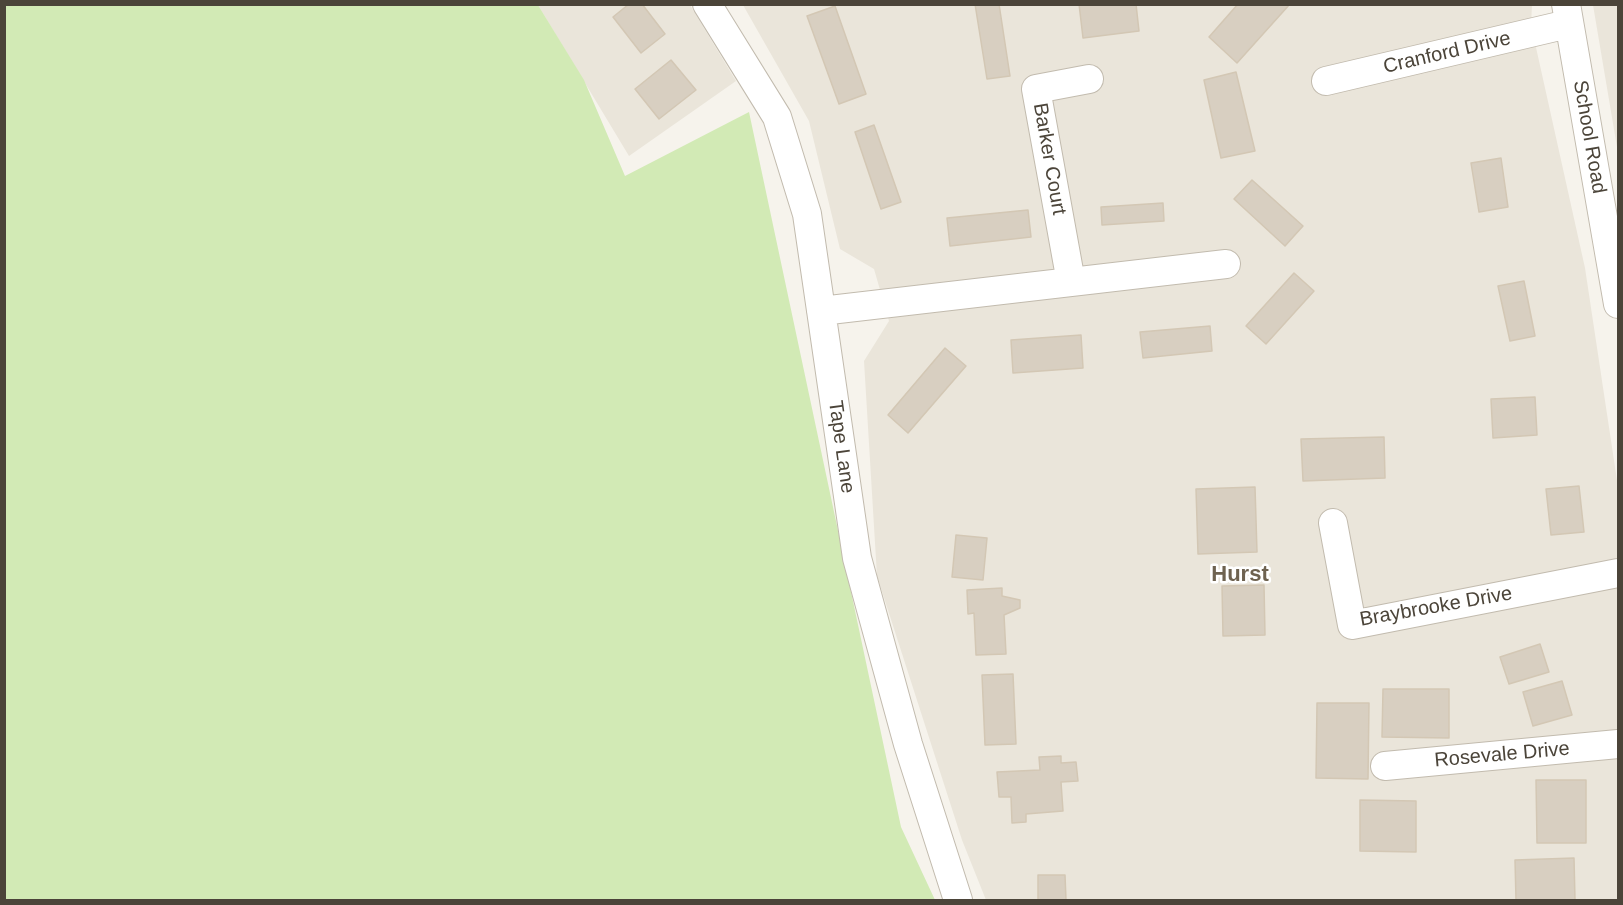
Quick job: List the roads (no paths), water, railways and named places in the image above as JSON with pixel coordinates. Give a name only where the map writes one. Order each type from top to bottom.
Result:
[{"type":"street","name":"Tape Lane","points":[[707,4],[777,117],[807,214],[857,558],[908,744],[958,900]]},
{"type":"street","name":"Cranford Drive","points":[[1326,81],[1567,14]]},
{"type":"street","name":"School Road","points":[[1567,14],[1618,304]]},
{"type":"street","name":"Barker Court","points":[[1071,282],[1036,89],[1089,79]]},
{"type":"street","points":[[821,311],[1226,264]]},
{"type":"street","name":"Braybrooke Drive","points":[[1332,523],[1352,625],[1618,573]]},
{"type":"street","name":"Rosevale Drive","points":[[1385,766],[1618,744]]},
{"type":"district","name":"Hurst","points":[[1240,575]]}]
